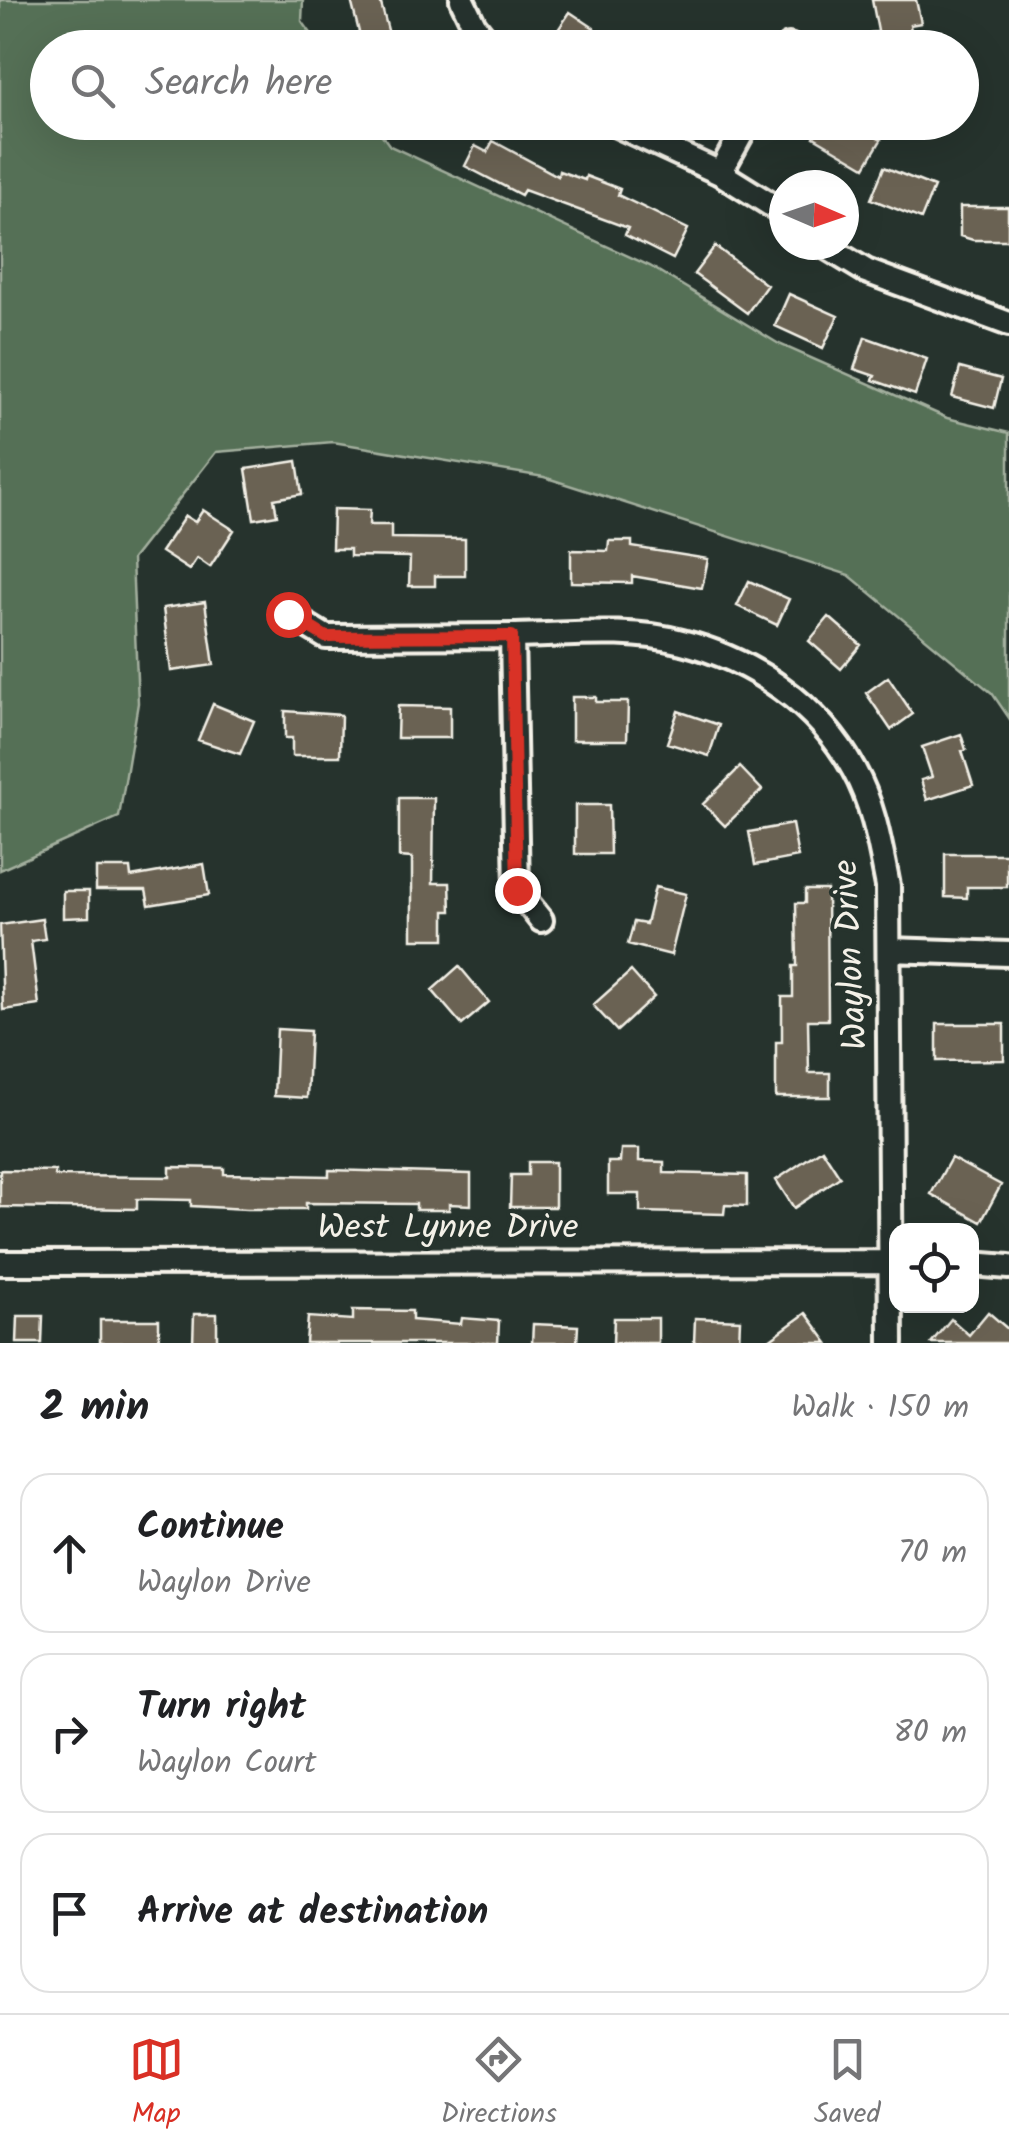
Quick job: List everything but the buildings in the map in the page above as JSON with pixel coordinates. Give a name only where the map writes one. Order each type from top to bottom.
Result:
[{"type":"street","points":[[462,0],[478,30]]},
{"type":"street","points":[[649,140],[720,173],[769,204]]},
{"type":"street","points":[[720,173],[738,140]]},
{"type":"street","points":[[848,260],[866,271],[1009,324]]},
{"type":"street","name":"Waylon Drive","points":[[288,614],[326,637],[624,634],[682,642],[738,663],[788,690],[824,726],[854,769],[874,818],[888,886],[892,1223]]},
{"type":"street","points":[[512,636],[517,890],[541,920]]},
{"type":"street","points":[[889,950],[1009,954]]},
{"type":"street","name":"West Lynne Drive","points":[[0,1263],[889,1262]]},
{"type":"street","points":[[979,1265],[1009,1267]]},
{"type":"street","name":"Waylon Drive","points":[[891,1343],[892,1313]]},
{"type":"green space","points":[[0,0],[303,0],[302,21],[309,30],[30,30],[30,140],[386,140],[390,146],[650,266],[779,344],[947,418],[1009,433],[1009,718],[992,693],[849,575],[544,477],[333,442],[216,452],[132,559],[138,703],[119,817],[0,870]]},
{"type":"route","points":[[288,614],[326,637],[512,636],[517,890]]}]
